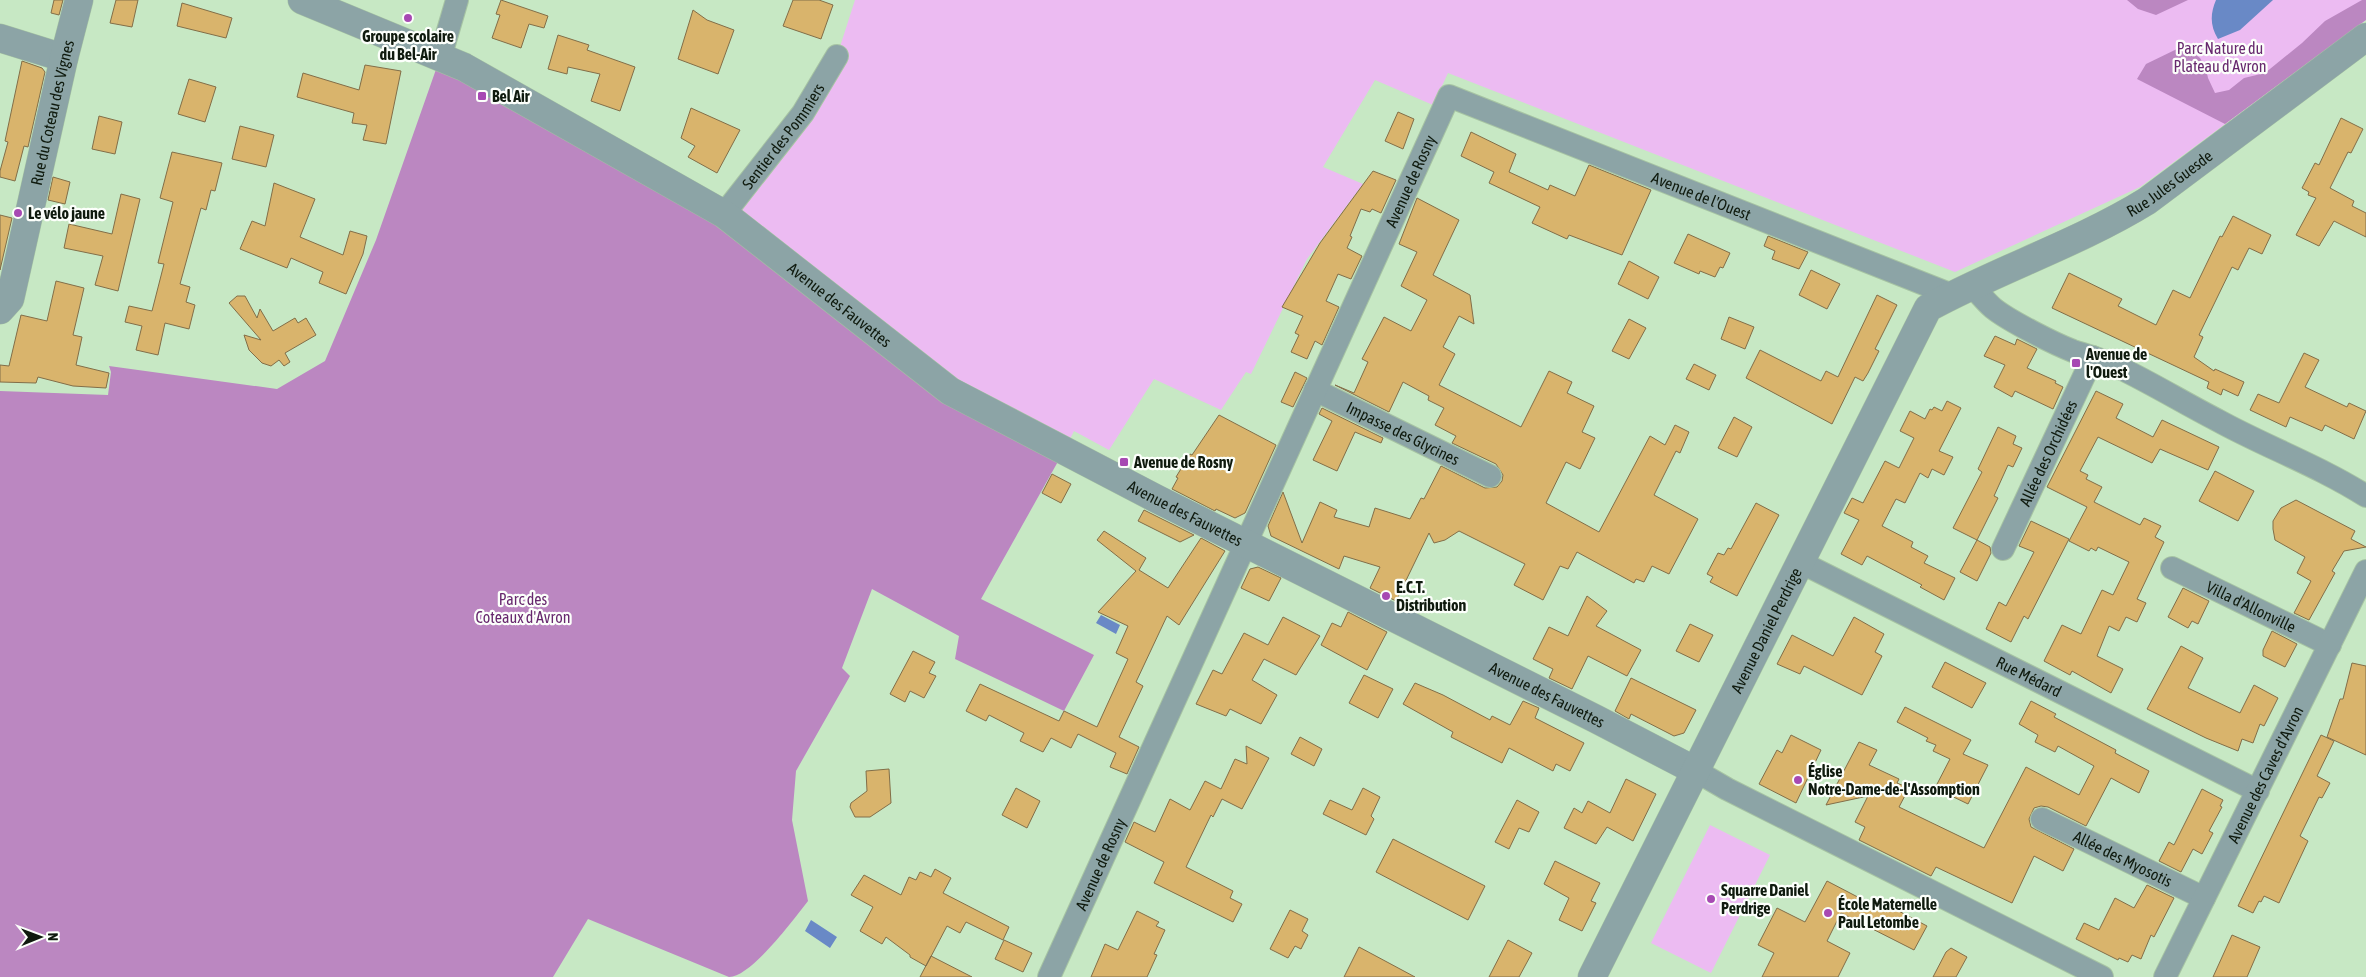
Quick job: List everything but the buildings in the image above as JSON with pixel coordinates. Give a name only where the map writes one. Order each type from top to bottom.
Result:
[{"type":"street","name":"Rue du Coteau des Vignes","points":[[0,310],[10,299],[64,58],[79,0]]},
{"type":"street","name":"Avenue des Fauvettes","points":[[302,0],[464,67],[724,214],[950,391],[1247,544],[1604,723],[1727,789],[2102,977]]},
{"type":"street","points":[[440,58],[457,0]]},
{"type":"street","points":[[0,38],[64,58]]},
{"type":"street","name":"Rue Jules Guesde","points":[[1962,290],[2109,224],[2147,201],[2366,38]]},
{"type":"street","name":"Sentier des Pommiers","points":[[724,214],[803,113],[837,56]]},
{"type":"street","name":"Avenue de l'Ouest","points":[[1449,96],[1962,290],[2042,336],[2118,367],[2182,399],[2216,420],[2280,450],[2320,472],[2338,478],[2366,496]]},
{"type":"street","name":"Avenue de Rosny","points":[[1049,977],[1449,96]]},
{"type":"street","name":"Avenue Daniel Perdrige","points":[[1592,977],[1928,308],[1962,290]]},
{"type":"street","name":"Allée des Orchidées","points":[[2003,549],[2093,357]]},
{"type":"street","name":"Impasse des Glycines","points":[[1315,390],[1490,476]]},
{"type":"street","name":"Rue Médard","points":[[1800,562],[2258,791]]},
{"type":"street","name":"Villa d'Allonville","points":[[2172,568],[2330,645]]},
{"type":"street","name":"Avenue des Caves d'Avron","points":[[2165,977],[2366,571]]},
{"type":"street","name":"Allée des Myosotis","points":[[2042,819],[2204,898]]},
{"type":"green space","name":"Parc Nature du Plateau d'Avron","points":[[855,0],[2366,0],[2366,20],[2140,187],[1955,272],[1448,73],[1433,105],[1375,80],[1323,167],[1363,184],[1307,259],[1251,374],[1246,372],[1221,410],[1154,379],[1109,450],[1074,431],[1065,449],[950,391],[724,214],[837,56]]},
{"type":"green space","points":[[2127,0],[2188,0],[2156,15],[2138,9]]},
{"type":"green space","points":[[2362,0],[2366,0],[2366,20],[2225,124],[2137,79],[2146,64],[2179,48],[2189,50],[2200,58],[2206,68],[2208,78],[2215,93],[2229,90],[2244,78],[2265,73],[2302,43],[2325,21]]},
{"type":"green space","name":"Parc des Coteaux d'Avron","points":[[440,58],[724,214],[950,391],[1065,449],[981,599],[1094,655],[1064,711],[955,659],[959,636],[872,589],[842,668],[850,676],[796,771],[792,820],[808,901],[760,958],[749,968],[729,977],[588,919],[553,977],[0,977],[0,391],[108,395],[111,372],[109,366],[277,389],[325,361],[376,240]]},
{"type":"green space","name":"Squarre Daniel Perdrige","points":[[1710,825],[1770,855],[1711,973],[1651,943]]},
{"type":"water","points":[[2216,0],[2273,0],[2240,30],[2218,39],[2213,29],[2212,20]]},
{"type":"water","points":[[1101,615],[1120,625],[1116,634],[1096,623]]},
{"type":"water","points":[[811,920],[837,937],[830,948],[805,931]]},
{"type":"place","name":"Groupe scolaire du Bel-Air","points":[[408,18]]},
{"type":"place","name":"Bel Air","points":[[482,96]]},
{"type":"place","name":"Le vélo jaune","points":[[18,213]]},
{"type":"place","name":"Avenue de l'Ouest","points":[[2076,363]]},
{"type":"place","name":"Avenue de Rosny","points":[[1124,462]]},
{"type":"place","name":"E.C.T. Distribution","points":[[1386,596]]},
{"type":"place","name":"Église Notre-Dame-de-l'Assomption","points":[[1798,780]]},
{"type":"place","name":"Squarre Daniel Perdrige","points":[[1711,899]]},
{"type":"place","name":"École Maternelle Paul Letombe","points":[[1828,913]]}]
